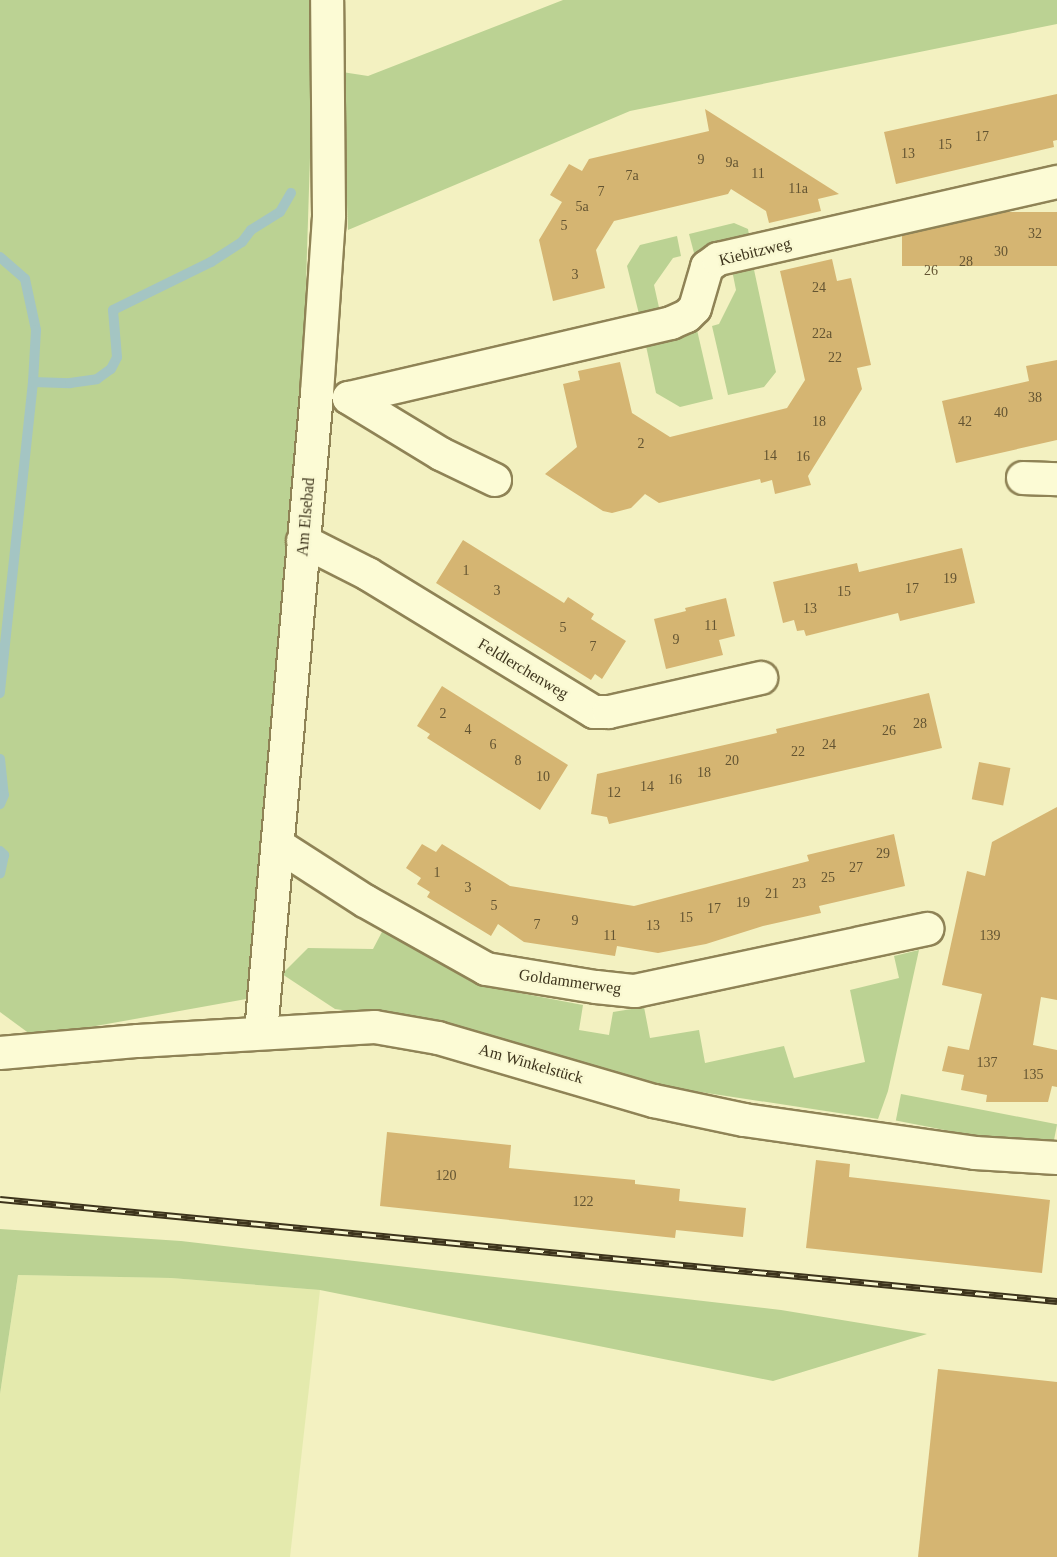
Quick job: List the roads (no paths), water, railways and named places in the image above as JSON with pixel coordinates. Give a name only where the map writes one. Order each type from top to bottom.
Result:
[{"type":"street","name":"Am Elsebad","points":[[261,1033],[317,393],[330,215],[327,0]]},
{"type":"street","name":"Kiebitzweg","points":[[317,393],[349,398],[671,323],[687,316],[695,308],[707,267],[718,259],[1057,182]]},
{"type":"street","name":"Kiebitzweg","points":[[349,398],[441,454],[495,480]]},
{"type":"street","points":[[1023,478],[1057,478]]},
{"type":"street","name":"Feldlerchenweg","points":[[303,541],[368,574],[594,712],[609,712],[761,678]]},
{"type":"street","name":"Goldammerweg","points":[[278,845],[364,901],[486,969],[596,987],[635,991],[927,930]]},
{"type":"street","name":"Am Winkelstück","points":[[0,1053],[261,1033],[375,1028],[438,1038],[654,1101],[744,1120],[975,1153],[1057,1158]]},
{"type":"waterway","points":[[33,382],[70,383],[97,379],[111,369],[117,357],[113,310],[211,262],[242,242],[251,230],[280,212],[291,193]]},
{"type":"waterway","points":[[0,257],[25,279],[36,330],[33,382],[0,693]]},
{"type":"waterway","points":[[0,759],[4,795],[0,804]]},
{"type":"waterway","points":[[0,851],[4,855],[0,874]]},
{"type":"railway","points":[[0,1199],[1057,1301]]}]
